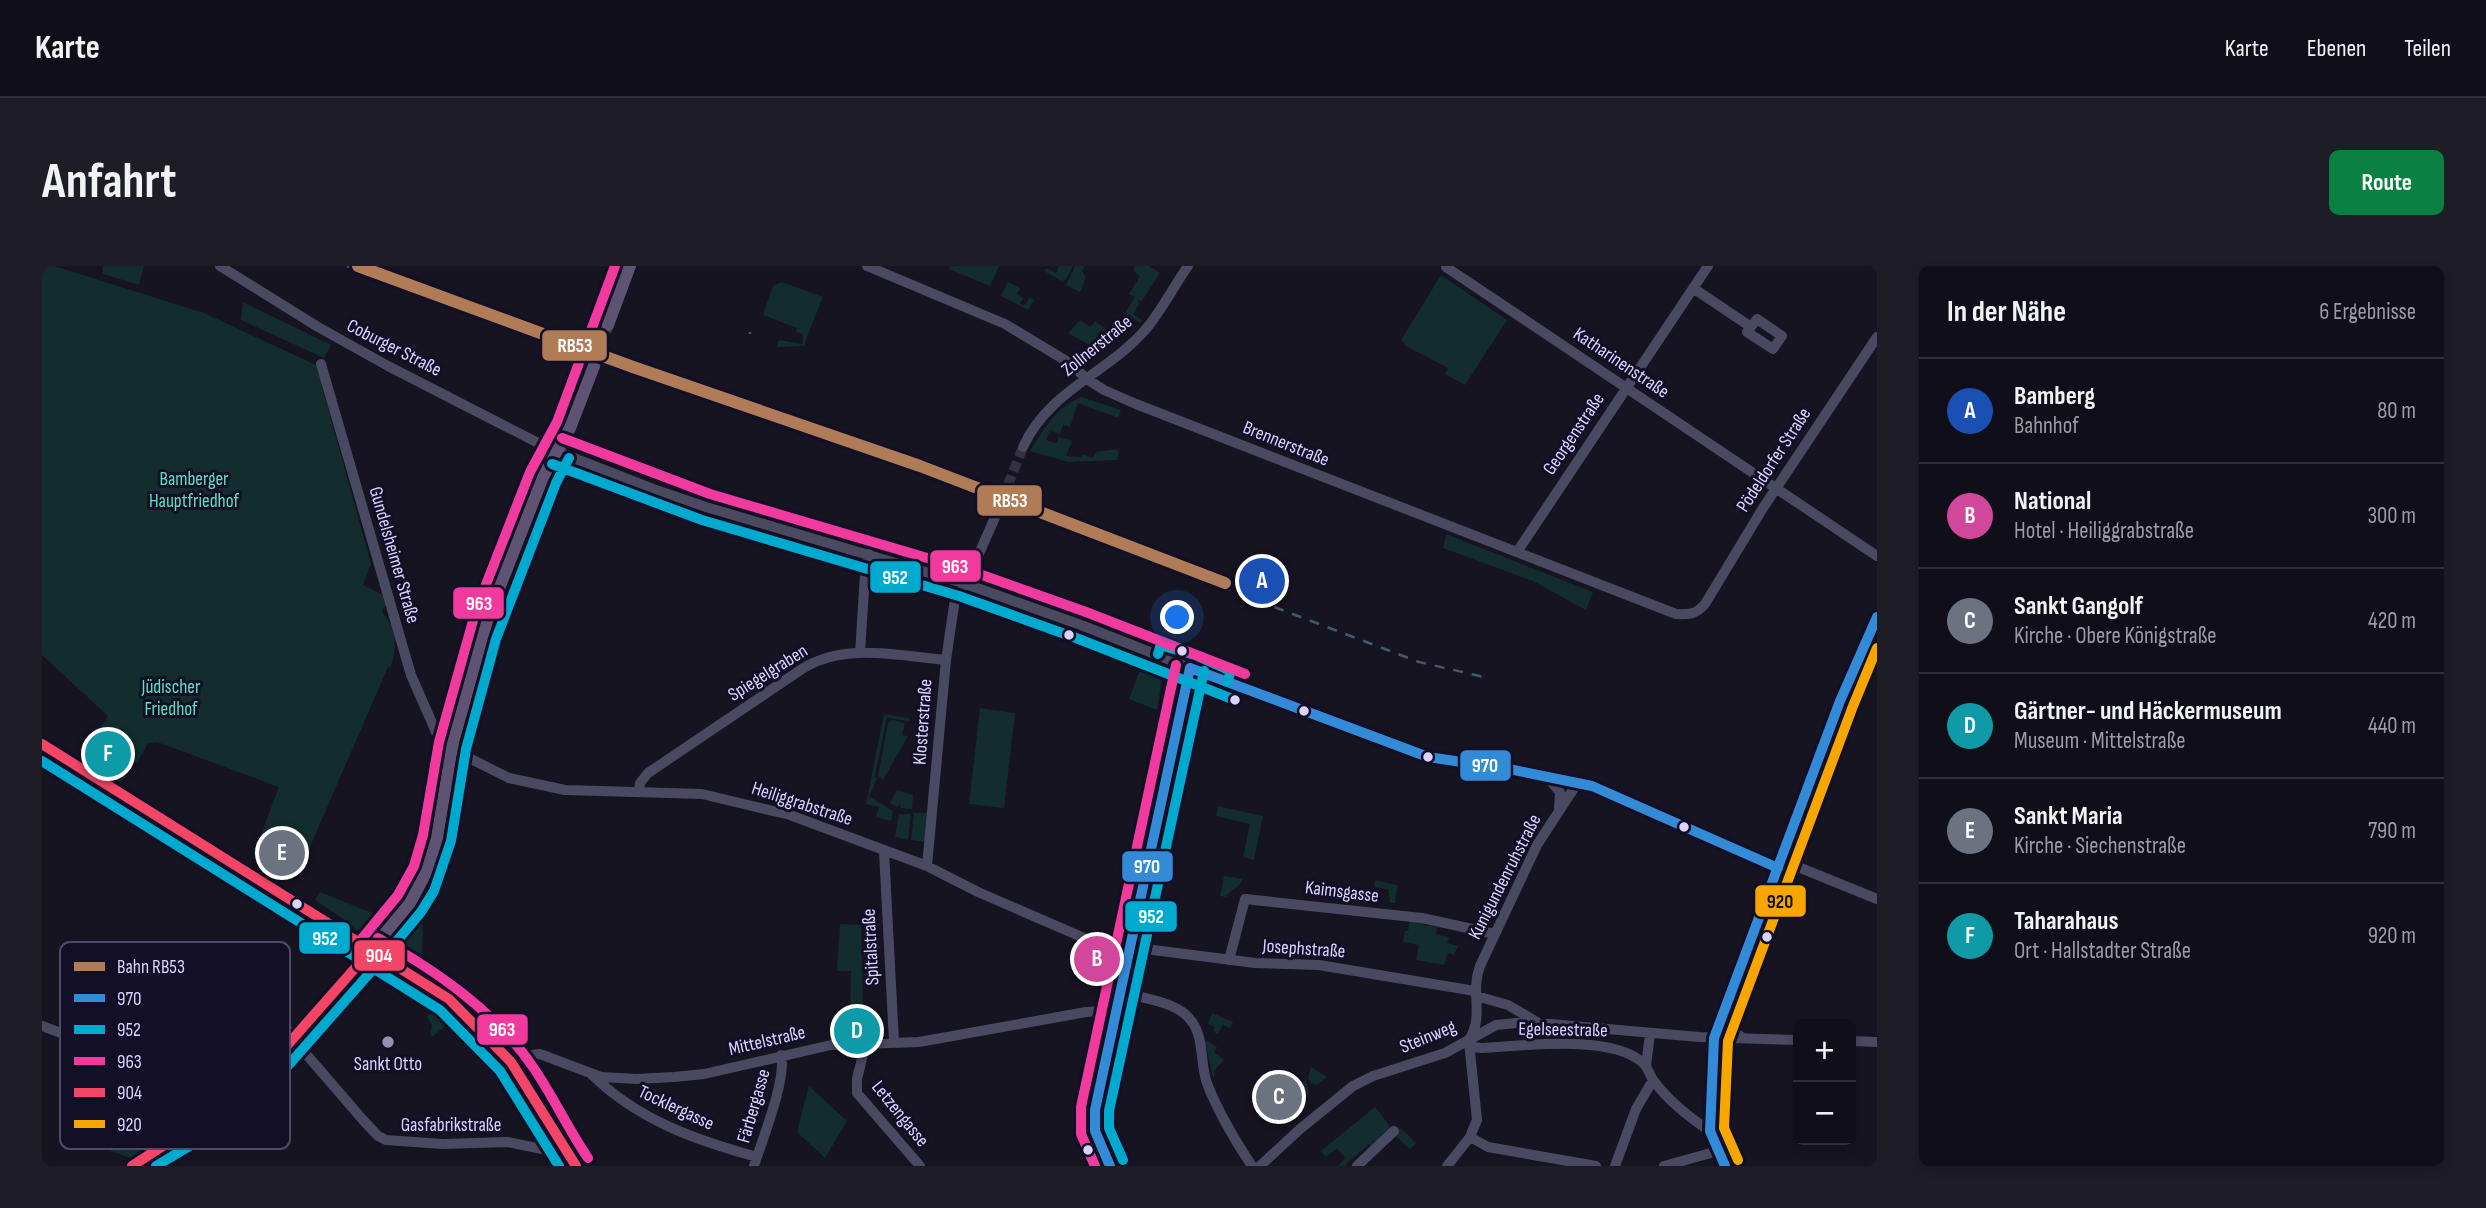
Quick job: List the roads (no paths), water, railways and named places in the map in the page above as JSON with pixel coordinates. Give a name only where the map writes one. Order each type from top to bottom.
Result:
[{"type":"main road","points":[[608,325],[629,266]]},
{"type":"main road","points":[[42,744],[371,950],[410,903],[426,874],[437,838],[452,746],[489,614],[543,477],[570,429],[594,366]]},
{"type":"street","name":"Coburger Straße","points":[[220,266],[339,339],[557,452],[706,507],[963,583],[1428,757],[1546,776],[1600,789],[1779,864],[1877,899]]},
{"type":"street","name":"Brennerstraße","points":[[867,266],[1005,324],[1068,362],[1104,390],[1143,407],[1676,614],[1697,612],[1705,604]]},
{"type":"street","name":"Zollnerstraße","points":[[1023,447],[1030,430],[1044,412],[1146,329],[1188,266]]},
{"type":"street","name":"Georgenstraße","points":[[1517,552],[1708,266]]},
{"type":"street","name":"Katharinenstraße","points":[[1446,267],[1877,556]]},
{"type":"street","points":[[1693,288],[1751,327]]},
{"type":"street","name":"Pödeldorfer Straße","points":[[1705,604],[1776,489],[1877,337]]},
{"type":"street","name":"Gundelsheimer Straße","points":[[321,364],[409,668],[431,724],[438,736],[452,746]]},
{"type":"street","points":[[963,583],[997,513]]},
{"type":"street","points":[[860,653],[864,585],[869,554]]},
{"type":"street","name":"Klosterstraße","points":[[927,866],[946,660],[955,599],[963,583]]},
{"type":"street","points":[[1725,1166],[1710,1131],[1714,1038],[1845,688],[1877,617]]},
{"type":"street","name":"Spiegelgraben","points":[[639,792],[639,783],[648,773],[808,665],[834,656],[860,653],[946,660]]},
{"type":"street","points":[[1110,1166],[1095,1132],[1093,1119],[1190,668]]},
{"type":"street","name":"Heiliggrabstraße","points":[[452,746],[465,756],[509,778],[565,790],[702,794],[804,820],[927,866],[978,892],[1129,952]]},
{"type":"street","points":[[1546,776],[1560,792],[1559,808]]},
{"type":"street","name":"Kunigundenruhstraße","points":[[1475,993],[1476,978],[1537,845],[1578,782]]},
{"type":"street","name":"Spitalstraße","points":[[884,851],[894,1042]]},
{"type":"street","name":"Kaimsgasse","points":[[1229,960],[1245,899],[1422,918],[1495,934]]},
{"type":"street","points":[[290,1044],[371,950],[449,999],[512,1062],[576,1166]]},
{"type":"street","name":"Josephstraße","points":[[1129,952],[1266,964],[1319,965],[1475,993],[1508,1005],[1541,1024]]},
{"type":"street","points":[[1121,992],[1178,1009],[1192,1022],[1199,1034],[1208,1086],[1252,1166]]},
{"type":"street","name":"Steinweg","points":[[1260,1166],[1353,1086],[1373,1076],[1445,1053],[1468,1042],[1476,1028],[1475,993]]},
{"type":"street","name":"Mittelstraße","points":[[512,1062],[524,1056],[540,1054],[590,1074],[628,1079],[690,1076],[831,1045],[928,1041],[1086,1012],[1117,1010]]},
{"type":"street","points":[[1722,1015],[1733,1031],[1743,1038]]},
{"type":"street","points":[[1447,1166],[1470,1137],[1477,1120],[1468,1042],[1496,1025],[1541,1024],[1650,1034],[1793,1040]]},
{"type":"street","points":[[42,1026],[60,1033]]},
{"type":"street","name":"Gasfabrikstraße","points":[[290,1034],[370,1128],[386,1140],[443,1144],[507,1142],[568,1154]]},
{"type":"street","points":[[1650,1034],[1646,1066],[1653,1080],[1697,1123],[1710,1131]]},
{"type":"street","points":[[1856,1041],[1877,1042]]},
{"type":"street","name":"Letzengasse","points":[[866,1042],[857,1093],[920,1166]]},
{"type":"street","name":"Egelseestraße","points":[[1468,1042],[1473,1047],[1482,1048],[1559,1044],[1596,1046],[1628,1053],[1646,1066]]},
{"type":"street","name":"Färbergasse","points":[[756,1162],[781,1079],[781,1055]]},
{"type":"street","name":"Tocklergasse","points":[[590,1074],[616,1097],[656,1122],[756,1162]]},
{"type":"street","points":[[1615,1166],[1636,1109],[1653,1080]]},
{"type":"street","points":[[1357,1166],[1394,1131]]},
{"type":"street","points":[[1470,1137],[1488,1147],[1596,1166]]},
{"type":"street","points":[[132,1166],[155,1149]]},
{"type":"street","points":[[1664,1166],[1718,1151]]},
{"type":"tunnel","points":[[594,366],[608,325]]},
{"type":"tunnel","points":[[997,513],[1023,447]]},
{"type":"railway","points":[[347,266],[612,365],[948,483],[1419,662],[1484,677]]},
{"type":"rail line","name":"RB53","points":[[358,266],[633,367],[920,466],[1225,583]]},
{"type":"place","name":"Bamberg","points":[[1262,581]]},
{"type":"place","name":"Taharahaus","points":[[108,754]]},
{"type":"place","name":"Sankt Maria","points":[[282,853]]},
{"type":"place","name":"National","points":[[1097,959]]},
{"type":"place","name":"Gärtner- und Häckermuseum","points":[[857,1031]]},
{"type":"place","name":"Sankt Otto","points":[[388,1042]]},
{"type":"place","name":"Sankt Gangolf","points":[[1279,1097]]},
{"type":"park label","name":"Bamberger Hauptfriedhof","points":[[194,490]]},
{"type":"park label","name":"Jüdischer Friedhof","points":[[171,698]]}]
